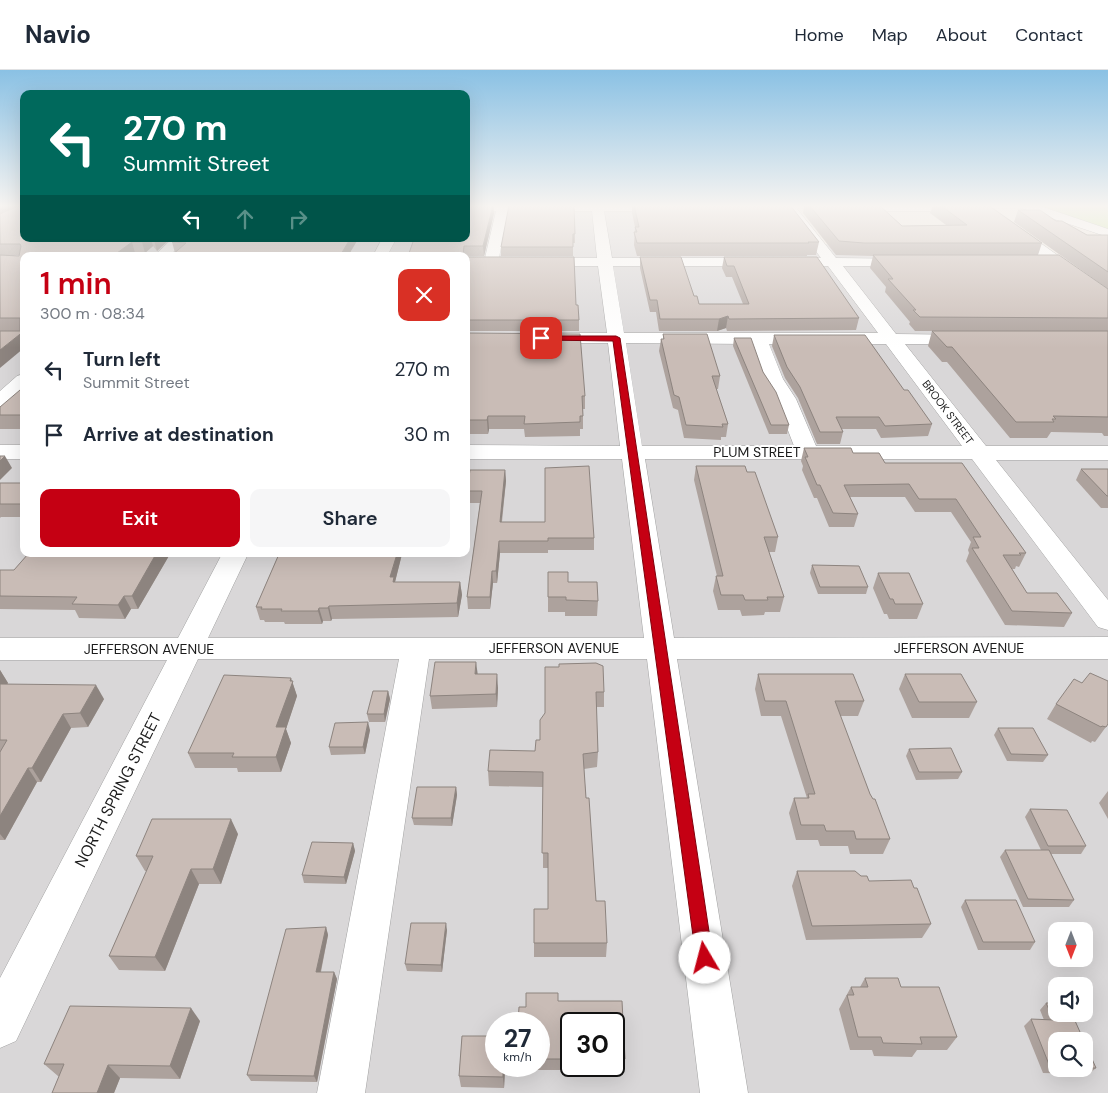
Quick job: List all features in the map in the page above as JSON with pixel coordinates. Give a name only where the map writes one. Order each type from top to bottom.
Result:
[{"type":"street","points":[[491,262],[493,253]]},
{"type":"street","points":[[605,253],[724,1093]]},
{"type":"street","name":"BROOK STREET","points":[[825,253],[1108,620]]},
{"type":"street","points":[[1046,253],[1104,292]]},
{"type":"street","points":[[470,262],[927,262]]},
{"type":"street","points":[[1037,262],[1059,262]]},
{"type":"street","points":[[532,338],[979,339]]},
{"type":"street","points":[[758,339],[774,378],[786,399],[808,453]]},
{"type":"street","points":[[0,401],[20,384]]},
{"type":"street","points":[[0,452],[20,452]]},
{"type":"street","name":"PLUM STREET","points":[[470,452],[1108,453]]},
{"type":"street","name":"NORTH SPRING STREET","points":[[0,1025],[234,557]]},
{"type":"street","points":[[341,1093],[416,648]]},
{"type":"street","name":"JEFFERSON AVENUE","points":[[0,649],[1108,648]]},
{"type":"shaded area","points":[[0,253],[20,253],[20,557],[470,557],[470,253],[937,253],[1108,297],[1108,1093],[0,1093]]},
{"type":"building","points":[[20,253],[20,318],[0,318],[0,255],[19,256]]},
{"type":"building","points":[[1080,253],[1108,253],[1108,272]]},
{"type":"building","points":[[873,255],[1059,255],[1108,289],[1108,318],[920,317],[888,279],[893,279]]},
{"type":"building","points":[[470,257],[574,257],[576,305],[578,305],[579,320],[470,320]]},
{"type":"building","points":[[640,257],[681,257],[694,296],[697,296],[699,304],[749,304],[734,266],[727,266],[724,257],[817,257],[859,318],[729,319],[728,316],[719,319],[660,319],[657,300],[650,300]]},
{"type":"building","points":[[0,331],[20,331],[20,334],[0,350]]},
{"type":"building","points":[[932,331],[1108,331],[1108,417],[1053,416],[1056,419],[1052,419],[1054,422],[1016,422],[952,347],[947,347]]},
{"type":"building","points":[[470,333],[580,334],[585,396],[582,396],[583,416],[580,416],[580,422],[524,424],[525,416],[488,416],[487,420],[470,420]]},
{"type":"building","points":[[663,334],[707,334],[720,376],[712,376],[728,424],[722,424],[723,427],[686,425],[679,397],[674,395],[661,339],[664,339]]},
{"type":"building","points":[[774,335],[865,335],[904,390],[908,390],[932,424],[885,426],[879,417],[836,417],[843,432],[820,432],[800,387],[787,367]]},
{"type":"building","points":[[734,338],[751,338],[763,372],[776,392],[789,425],[771,425]]},
{"type":"building","points":[[20,390],[20,415],[0,415],[0,407]]},
{"type":"building","points":[[804,448],[851,448],[853,453],[879,453],[885,463],[962,463],[1026,553],[1019,553],[1021,555],[1003,555],[1027,593],[1057,593],[1072,613],[1012,611],[972,548],[979,548],[973,537],[981,537],[956,499],[919,499],[909,484],[844,485],[858,514],[833,513],[820,485],[817,485],[805,457],[808,457]]},
{"type":"building","points":[[589,466],[594,538],[548,538],[548,541],[499,541],[496,571],[492,571],[490,597],[467,597],[482,491],[470,491],[470,470],[505,470],[500,522],[545,522],[545,468]]},
{"type":"building","points":[[696,466],[745,466],[747,472],[755,472],[778,537],[764,537],[784,597],[767,597],[768,600],[745,600],[743,595],[721,595],[716,576],[723,576]]},
{"type":"building","points":[[1081,469],[1108,469],[1108,496],[1107,496]]},
{"type":"building","points":[[0,483],[20,483],[20,504],[0,504]]},
{"type":"building","points":[[25,557],[154,557],[132,596],[124,596],[118,605],[72,604],[77,597],[0,596],[0,570],[14,570]]},
{"type":"building","points":[[278,557],[396,557],[390,577],[394,577],[393,582],[460,582],[457,603],[329,606],[328,608],[319,608],[318,611],[281,611],[282,609],[261,609],[262,607],[256,607]]},
{"type":"building","points":[[812,565],[859,566],[868,587],[820,587]]},
{"type":"building","points":[[548,572],[568,572],[568,582],[597,582],[598,601],[566,600],[566,597],[548,597]]},
{"type":"building","points":[[878,573],[909,573],[923,604],[895,604],[893,599],[890,599]]},
{"type":"building","points":[[435,662],[476,662],[475,674],[497,674],[496,694],[430,696]]},
{"type":"building","points":[[596,663],[603,666],[604,692],[596,692],[598,752],[583,754],[586,798],[589,798],[596,901],[605,901],[607,943],[534,943],[534,909],[548,909],[548,853],[542,853],[543,772],[488,771],[490,750],[535,751],[536,740],[540,740],[540,720],[545,713],[545,667],[559,667],[559,664]]},
{"type":"building","points":[[1090,673],[1108,681],[1108,724],[1106,727],[1101,727],[1056,704],[1074,679],[1082,683]]},
{"type":"building","points":[[758,674],[853,674],[864,701],[835,701],[870,794],[875,799],[890,839],[856,839],[854,831],[826,831],[824,825],[801,825],[794,798],[809,798],[808,794],[815,794],[786,701],[765,701]]},
{"type":"building","points":[[905,674],[961,674],[977,702],[919,702]]},
{"type":"building","points":[[224,675],[291,678],[290,681],[293,681],[276,727],[286,727],[276,757],[232,757],[234,753],[188,753]]},
{"type":"building","points":[[0,684],[96,685],[80,713],[63,714],[32,768],[28,768],[0,816],[0,752],[7,740],[0,740]]},
{"type":"building","points":[[373,691],[388,691],[384,714],[367,714]]},
{"type":"building","points":[[368,722],[363,747],[329,747],[335,723]]},
{"type":"building","points":[[998,728],[1033,728],[1048,755],[1011,754]]},
{"type":"building","points":[[951,748],[962,772],[919,772],[909,749]]},
{"type":"building","points":[[417,787],[456,787],[451,818],[412,818]]},
{"type":"building","points":[[1030,809],[1067,810],[1086,846],[1048,846]]},
{"type":"building","points":[[152,819],[231,819],[213,869],[191,869],[155,957],[109,956],[153,856],[136,856]]},
{"type":"building","points":[[312,842],[353,843],[344,877],[302,875]]},
{"type":"building","points":[[1005,850],[1049,850],[1074,900],[1028,899]]},
{"type":"building","points":[[797,871],[855,871],[861,876],[867,876],[869,881],[911,880],[914,888],[917,888],[931,924],[812,926]]},
{"type":"building","points":[[965,900],[1016,900],[1035,942],[983,942]]},
{"type":"building","points":[[411,923],[446,923],[441,965],[405,964]]},
{"type":"building","points":[[326,927],[316,972],[334,972],[314,1076],[247,1075],[286,929]]},
{"type":"building","points":[[865,978],[898,978],[901,987],[939,987],[957,1037],[920,1037],[922,1044],[883,1043],[881,1037],[858,1037],[847,995],[854,995],[851,987],[868,987]]},
{"type":"building","points":[[526,993],[558,993],[558,1001],[622,1001],[623,1012],[560,1012],[560,1059],[550,1059],[550,1012],[519,1012],[519,1007],[526,1007]]},
{"type":"building","points":[[70,1006],[191,1008],[170,1066],[108,1065],[97,1093],[52,1093],[64,1064],[44,1064]]},
{"type":"building","points":[[1031,1019],[1048,1020],[1048,1022],[1076,1022],[1080,1032],[1048,1032],[1048,1062]]},
{"type":"building","points":[[462,1036],[485,1036],[485,1077],[459,1076]]},
{"type":"route","points":[[541,338],[616,338],[705,958]]}]
